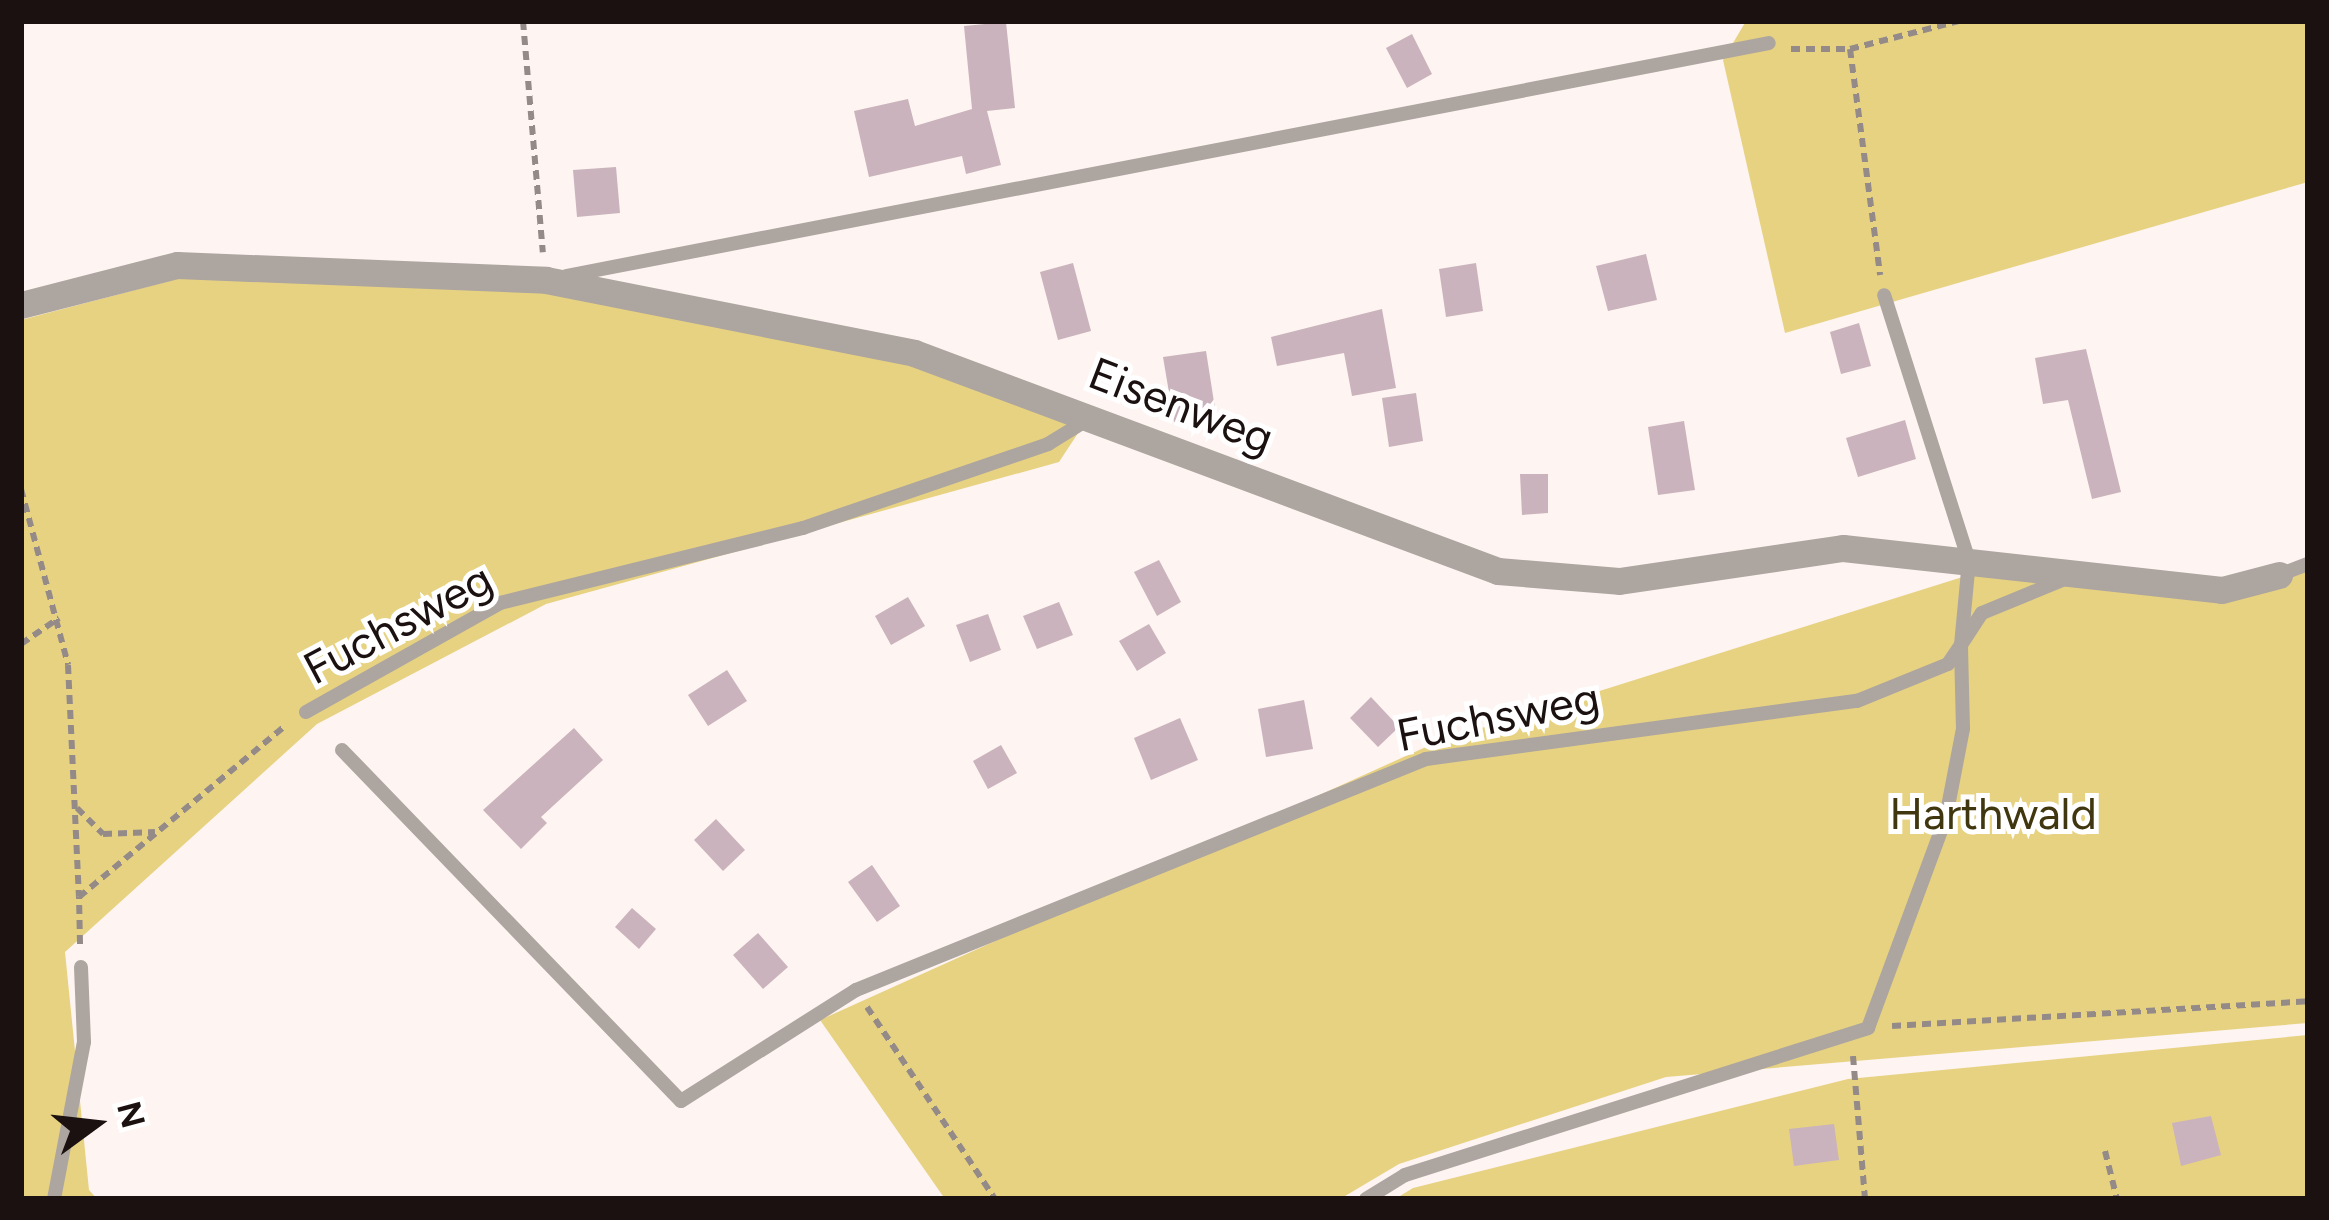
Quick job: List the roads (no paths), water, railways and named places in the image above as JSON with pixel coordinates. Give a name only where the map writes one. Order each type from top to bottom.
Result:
[{"type":"street","name":"Eisenweg","points":[[21,305],[177,265],[546,280],[914,353],[1498,571],[1618,581],[1844,548],[2070,578],[2222,590],[2279,575]]},
{"type":"lane","points":[[546,280],[1769,43]]},
{"type":"lane","points":[[1366,1199],[1405,1175],[1868,1028],[1946,818],[1963,729],[1961,645],[1969,561],[1884,295]]},
{"type":"lane","name":"Fuchsweg","points":[[307,712],[500,604],[803,528],[1048,444],[1091,417]]},
{"type":"lane","name":"Eisenweg","points":[[2279,575],[2308,564]]},
{"type":"lane","name":"Fuchsweg","points":[[342,750],[681,1101],[856,990],[1426,759],[1857,700],[1948,664],[1982,613],[2070,578]]},
{"type":"lane","points":[[54,1199],[84,1042],[81,967]]},
{"type":"park label","name":"Harthwald","points":[[1993,814]]}]
